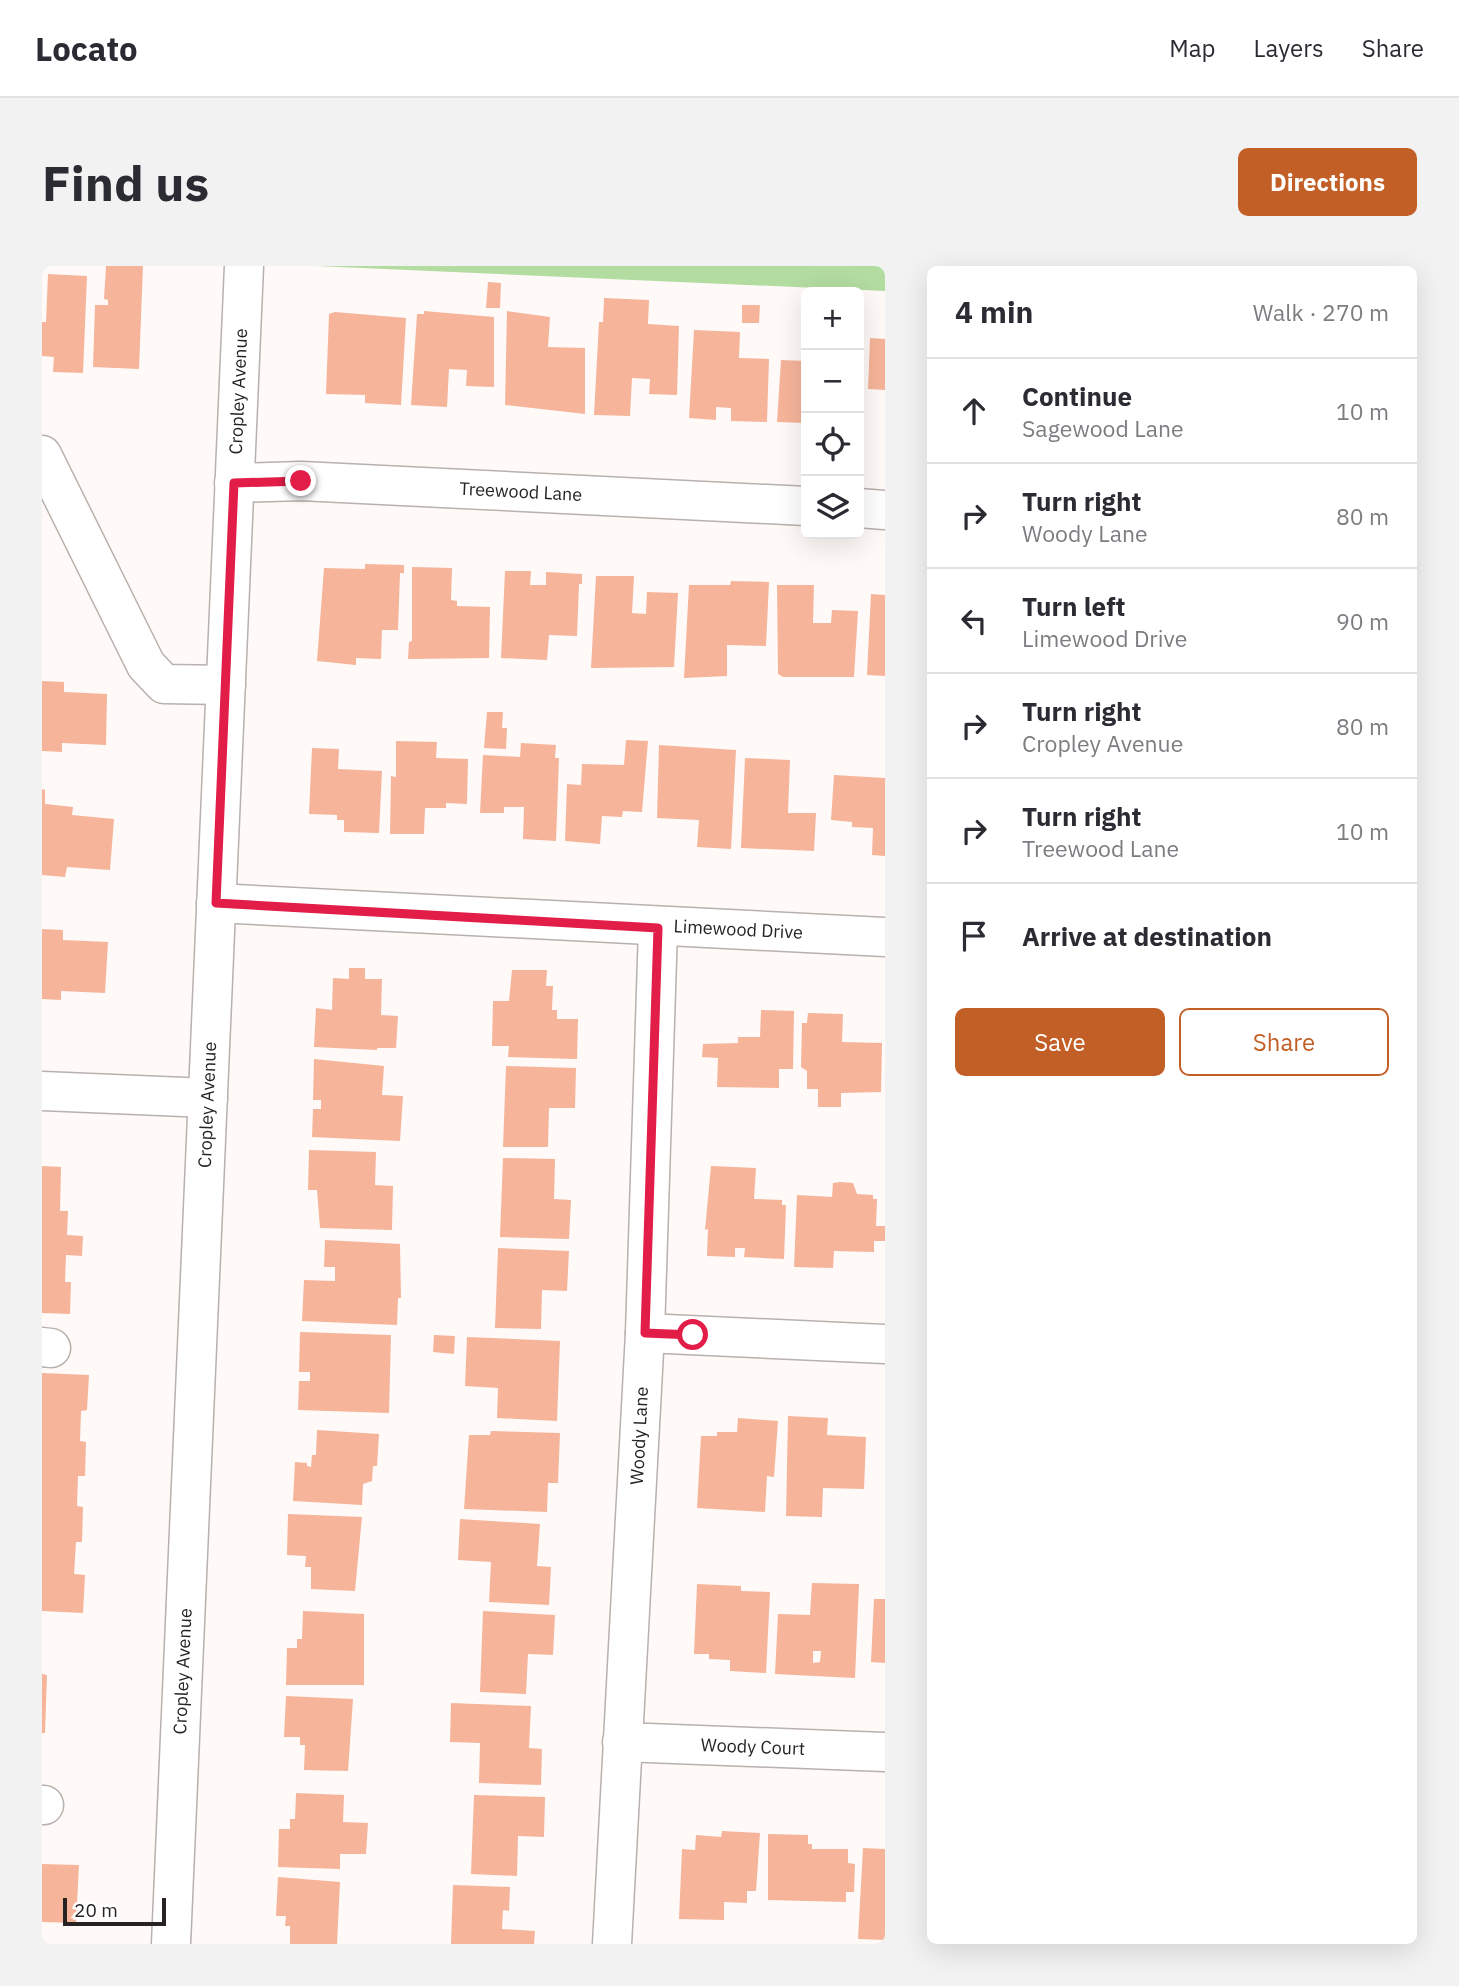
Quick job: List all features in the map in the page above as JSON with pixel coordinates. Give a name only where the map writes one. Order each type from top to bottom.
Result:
[{"type":"street","name":"Cropley Avenue","points":[[171,1944],[244,266]]},
{"type":"street","points":[[42,455],[146,665],[164,684],[226,685]]},
{"type":"street","name":"Treewood Lane","points":[[234,483],[301,481],[801,506]]},
{"type":"street","points":[[864,508],[885,510]]},
{"type":"street","name":"Limewood Drive","points":[[216,903],[658,928],[885,937]]},
{"type":"street","name":"Woody Lane","points":[[612,1944],[645,1333],[658,928]]},
{"type":"street","points":[[42,1091],[208,1098]]},
{"type":"street","points":[[645,1333],[885,1344]]},
{"type":"street","name":"Woody Court","points":[[622,1742],[885,1752]]},
{"type":"green space","points":[[316,266],[885,266],[885,291],[864,290],[864,287],[801,287]]},
{"type":"building","points":[[106,266],[143,266],[139,369],[93,367],[95,305],[108,305],[108,300],[104,299]]},
{"type":"building","points":[[48,274],[87,276],[83,373],[53,372],[54,357],[42,356],[42,322],[46,322]]},
{"type":"building","points":[[488,282],[501,283],[500,308],[486,308]]},
{"type":"building","points":[[604,298],[649,300],[648,324],[679,326],[677,395],[649,394],[650,379],[632,378],[630,416],[594,415],[599,322],[603,322]]},
{"type":"building","points":[[742,305],[760,305],[759,323],[742,323]]},
{"type":"building","points":[[424,311],[494,317],[494,387],[466,386],[467,370],[449,369],[447,407],[411,405],[417,314],[424,314]]},
{"type":"building","points":[[507,311],[550,317],[548,347],[585,348],[585,414],[505,405]]},
{"type":"building","points":[[335,312],[406,318],[401,405],[365,403],[365,395],[326,394],[329,314]]},
{"type":"building","points":[[694,330],[740,332],[739,358],[769,359],[767,422],[731,421],[731,408],[716,407],[716,420],[689,418]]},
{"type":"building","points":[[870,338],[885,339],[885,390],[868,389]]},
{"type":"building","points":[[781,360],[801,361],[801,423],[777,422]]},
{"type":"building","points":[[365,564],[404,565],[404,573],[400,573],[398,630],[382,630],[381,659],[356,658],[356,665],[317,661],[324,568],[365,569]]},
{"type":"building","points":[[412,567],[452,568],[451,600],[457,601],[457,606],[490,607],[489,658],[408,659],[409,642],[412,641]]},
{"type":"building","points":[[505,571],[531,571],[530,585],[546,585],[546,572],[582,574],[582,584],[579,584],[577,636],[549,635],[547,660],[501,658]]},
{"type":"building","points":[[596,576],[634,576],[632,613],[646,614],[647,592],[678,593],[674,667],[591,668]]},
{"type":"building","points":[[731,581],[769,582],[766,646],[727,645],[727,676],[684,678],[689,585],[730,585]]},
{"type":"building","points":[[777,585],[814,585],[813,623],[831,623],[832,610],[858,611],[854,677],[783,677],[778,674]]},
{"type":"building","points":[[871,594],[885,595],[885,676],[867,675]]},
{"type":"building","points":[[42,681],[64,682],[64,692],[107,694],[106,745],[62,743],[62,752],[42,751]]},
{"type":"building","points":[[487,712],[503,712],[502,728],[507,728],[506,749],[484,748]]},
{"type":"building","points":[[626,740],[648,741],[642,812],[623,811],[622,817],[602,816],[600,844],[565,841],[567,784],[581,785],[582,764],[624,765]]},
{"type":"building","points":[[396,741],[437,742],[436,758],[468,759],[467,804],[446,803],[446,808],[425,808],[424,834],[390,834],[391,776],[396,777]]},
{"type":"building","points":[[521,743],[556,745],[555,758],[559,758],[556,841],[523,839],[524,807],[504,807],[504,813],[480,813],[483,755],[520,757]]},
{"type":"building","points":[[659,745],[736,750],[731,849],[697,847],[699,820],[657,818]]},
{"type":"building","points":[[312,748],[339,749],[338,769],[382,771],[379,833],[344,832],[344,820],[337,820],[337,815],[309,814]]},
{"type":"building","points":[[745,758],[790,760],[788,813],[816,813],[814,851],[741,848]]},
{"type":"building","points":[[834,775],[885,778],[885,856],[872,855],[873,828],[852,827],[852,822],[831,820]]},
{"type":"building","points":[[42,789],[45,790],[45,804],[73,807],[72,815],[114,819],[110,870],[67,867],[65,877],[42,875]]},
{"type":"building","points":[[42,929],[63,930],[63,940],[108,942],[105,993],[61,991],[61,1000],[42,999]]},
{"type":"building","points":[[349,968],[365,968],[365,979],[382,979],[381,1015],[398,1016],[396,1048],[377,1050],[314,1047],[316,1008],[332,1010],[333,978],[349,979]]},
{"type":"building","points":[[512,970],[547,970],[546,986],[553,986],[552,1010],[557,1010],[557,1019],[578,1019],[577,1059],[508,1057],[509,1046],[492,1046],[493,1001],[509,1001]]},
{"type":"building","points":[[761,1010],[794,1011],[793,1069],[779,1069],[779,1088],[717,1087],[718,1058],[702,1057],[703,1044],[738,1043],[738,1037],[760,1037]]},
{"type":"building","points":[[808,1013],[843,1014],[842,1042],[882,1043],[881,1092],[841,1093],[841,1107],[818,1107],[818,1089],[807,1089],[807,1071],[801,1067],[802,1023],[807,1023]]},
{"type":"building","points":[[314,1059],[384,1066],[382,1095],[403,1096],[400,1141],[312,1137],[313,1109],[321,1109],[321,1100],[313,1100]]},
{"type":"building","points":[[506,1066],[576,1068],[575,1108],[549,1108],[548,1147],[503,1147]]},
{"type":"building","points":[[309,1150],[376,1152],[375,1185],[393,1186],[392,1230],[320,1228],[317,1190],[308,1190]]},
{"type":"building","points":[[503,1158],[555,1159],[554,1199],[571,1200],[569,1239],[500,1237]]},
{"type":"building","points":[[42,1166],[61,1167],[60,1211],[68,1211],[67,1235],[83,1236],[82,1256],[66,1255],[65,1282],[71,1282],[70,1314],[42,1313]]},
{"type":"building","points":[[711,1166],[756,1168],[754,1199],[782,1200],[782,1205],[786,1205],[784,1259],[744,1257],[745,1248],[735,1248],[735,1257],[707,1256],[708,1229],[705,1230]]},
{"type":"building","points":[[833,1183],[853,1183],[857,1194],[873,1195],[873,1199],[877,1199],[876,1226],[885,1226],[885,1241],[874,1241],[874,1252],[834,1251],[833,1268],[794,1267],[797,1195],[832,1197]]},
{"type":"building","points":[[325,1240],[400,1244],[401,1298],[398,1298],[397,1325],[302,1321],[304,1280],[335,1281],[335,1267],[324,1267]]},
{"type":"building","points":[[498,1248],[569,1251],[567,1291],[542,1290],[541,1329],[495,1328]]},
{"type":"building","points":[[300,1332],[391,1335],[389,1413],[298,1410],[299,1381],[310,1381],[310,1372],[299,1372]]},
{"type":"building","points":[[434,1335],[455,1336],[454,1354],[433,1352]]},
{"type":"building","points":[[467,1337],[560,1341],[557,1421],[497,1418],[498,1388],[465,1386]]},
{"type":"building","points":[[42,1373],[89,1375],[87,1410],[81,1411],[80,1441],[86,1442],[85,1476],[78,1476],[77,1506],[83,1507],[82,1542],[76,1542],[74,1574],[85,1575],[83,1613],[42,1611]]},
{"type":"building","points":[[788,1416],[828,1418],[827,1435],[866,1437],[864,1489],[823,1488],[822,1517],[786,1516]]},
{"type":"building","points":[[738,1418],[778,1421],[774,1477],[767,1476],[765,1512],[697,1508],[701,1436],[717,1436],[717,1432],[737,1432]]},
{"type":"building","points":[[317,1430],[379,1434],[377,1466],[373,1466],[372,1481],[363,1484],[362,1505],[293,1501],[295,1462],[307,1463],[307,1466],[311,1467],[312,1455],[316,1455]]},
{"type":"building","points":[[491,1431],[560,1433],[558,1483],[548,1483],[547,1512],[464,1509],[469,1435],[490,1435]]},
{"type":"building","points":[[288,1514],[362,1517],[355,1591],[311,1589],[311,1567],[305,1567],[306,1556],[287,1555]]},
{"type":"building","points":[[460,1519],[540,1524],[537,1566],[551,1567],[549,1605],[489,1602],[491,1562],[458,1560]]},
{"type":"building","points":[[812,1583],[859,1584],[855,1678],[775,1674],[778,1614],[810,1615]],"holes":[[[813,1651],[821,1651],[820,1662],[813,1663]]]},
{"type":"building","points":[[697,1584],[741,1586],[741,1591],[770,1592],[766,1673],[730,1671],[730,1660],[709,1659],[709,1654],[694,1654]]},
{"type":"building","points":[[874,1599],[885,1599],[885,1663],[871,1662]]},
{"type":"building","points":[[303,1611],[364,1614],[364,1685],[286,1685],[287,1648],[297,1648],[297,1639],[302,1639]]},
{"type":"building","points":[[483,1611],[555,1615],[553,1655],[528,1654],[526,1694],[480,1692]]},
{"type":"building","points":[[42,1674],[47,1675],[45,1733],[42,1733]]},
{"type":"building","points":[[286,1696],[353,1699],[348,1771],[304,1770],[305,1745],[300,1745],[300,1737],[284,1737]]},
{"type":"building","points":[[451,1703],[531,1706],[529,1748],[542,1749],[541,1785],[479,1783],[480,1743],[450,1742]]},
{"type":"building","points":[[296,1793],[344,1795],[343,1822],[368,1823],[366,1854],[340,1854],[340,1869],[278,1867],[279,1829],[290,1829],[290,1819],[295,1819]]},
{"type":"building","points":[[474,1795],[545,1797],[544,1837],[518,1836],[517,1876],[471,1874]]},
{"type":"building","points":[[722,1831],[760,1833],[756,1891],[747,1891],[747,1903],[724,1902],[724,1920],[679,1919],[682,1849],[695,1850],[696,1835],[721,1837]]},
{"type":"building","points":[[768,1834],[808,1835],[808,1844],[812,1844],[812,1849],[848,1849],[848,1863],[855,1864],[854,1892],[846,1892],[846,1902],[768,1900]]},
{"type":"building","points":[[863,1848],[885,1849],[885,1940],[858,1939]]},
{"type":"building","points":[[42,1864],[79,1865],[76,1923],[42,1922]]},
{"type":"building","points":[[278,1877],[340,1882],[337,1944],[290,1944],[290,1926],[285,1926],[286,1916],[276,1916]]},
{"type":"building","points":[[453,1885],[510,1887],[509,1911],[503,1910],[502,1929],[535,1931],[534,1944],[451,1944]]},
{"type":"route","points":[[301,481],[234,483],[216,903],[658,928],[645,1333],[693,1335]]}]
